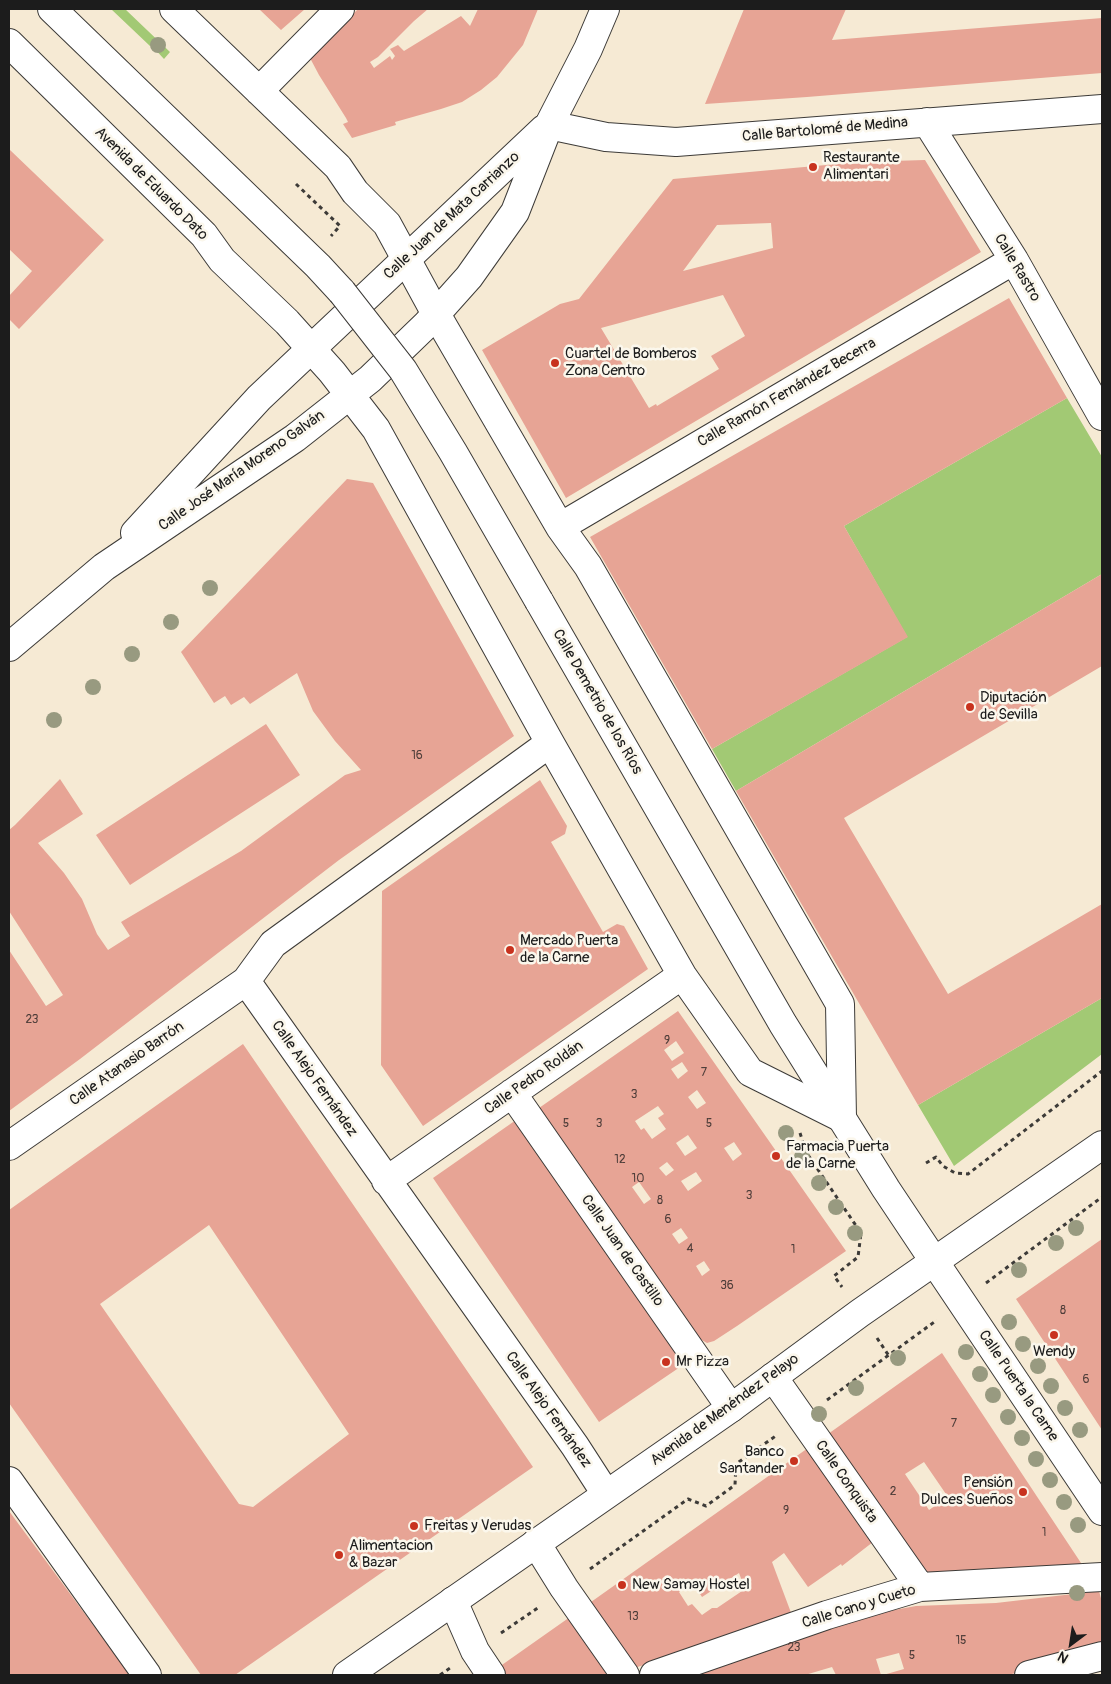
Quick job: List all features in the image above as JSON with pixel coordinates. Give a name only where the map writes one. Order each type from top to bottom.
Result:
[{"type":"street","points":[[52,9],[318,266],[348,300]]},
{"type":"street","points":[[174,9],[338,167],[355,192],[387,224],[436,314],[560,527],[593,575],[840,1004],[842,1118],[750,1072],[682,975],[550,743],[376,429],[311,348]]},
{"type":"street","points":[[259,91],[340,9]]},
{"type":"street","name":"Calle Juan de Mata Carrianzo","points":[[399,352],[469,277],[515,212],[549,125],[588,49],[605,9]]},
{"type":"street","name":"Avenida de Eduardo Dato","points":[[9,44],[204,235],[222,260],[287,322],[311,348]]},
{"type":"street","name":"Calle Bartolomé de Medina","points":[[549,125],[606,138],[676,142],[1102,109]]},
{"type":"street","name":"Calle Rastro","points":[[927,122],[1014,260],[1102,416]]},
{"type":"street","name":"Calle Juan de Mata Carrianzo","points":[[348,300],[406,259],[549,125]]},
{"type":"street","points":[[387,224],[427,238]]},
{"type":"street","name":"Calle Ramón Fernández Becerra","points":[[560,527],[1014,260]]},
{"type":"street","name":"Calle José María Moreno Galván","points":[[104,567],[259,398],[311,348],[348,300]]},
{"type":"street","name":"Calle Demetrio de los Ríos","points":[[348,300],[403,370],[453,452],[783,1024],[886,1189],[934,1260]]},
{"type":"street","name":"Calle José María Moreno Galván","points":[[9,647],[104,567],[295,438],[399,352]]},
{"type":"street","points":[[246,982],[273,944],[550,743]]},
{"type":"street","name":"Calle Pedro Roldán","points":[[386,1181],[682,975]]},
{"type":"street","name":"Calle Atanasio Barrón","points":[[9,1146],[246,982]]},
{"type":"street","name":"Calle Alejo Fernández","points":[[246,982],[575,1446],[606,1494]]},
{"type":"street","name":"Calle Juan de Castillo","points":[[512,1093],[731,1408]]},
{"type":"street","name":"Avenida de Menéndez Pelayo","points":[[347,1675],[731,1408],[934,1260],[1102,1145]]},
{"type":"street","name":"Calle Puerta la Carne","points":[[934,1260],[1102,1511]]},
{"type":"street","name":"Calle Conquista","points":[[773,1377],[920,1587]]},
{"type":"street","points":[[9,1481],[147,1675]]},
{"type":"street","points":[[536,1543],[564,1588],[625,1675]]},
{"type":"street","name":"Calle Cano y Cueto","points":[[654,1675],[827,1615],[920,1587],[1102,1578]]},
{"type":"street","points":[[453,1601],[475,1651],[491,1675]]},
{"type":"street","points":[[1028,1675],[1102,1656]]},
{"type":"path","points":[[296,184],[340,226],[331,236]]},
{"type":"path","points":[[926,1163],[936,1158],[943,1166],[955,1173],[968,1174],[1102,1072]]},
{"type":"path","points":[[799,1129],[806,1152],[861,1233],[858,1257],[834,1276],[839,1282]]},
{"type":"path","points":[[984,1285],[1102,1197]]},
{"type":"path","points":[[822,1404],[940,1318]]},
{"type":"path","points":[[589,1570],[688,1499],[706,1506],[735,1485],[736,1464],[781,1432]]},
{"type":"path","points":[[500,1634],[540,1606]]},
{"type":"green space","points":[[111,9],[125,9],[170,52],[164,59]]},
{"type":"green space","points":[[1067,398],[1102,457],[1102,574],[736,791],[712,749],[907,637],[844,526]]},
{"type":"green space","points":[[1102,998],[1102,1054],[954,1166],[918,1105]]},
{"type":"building","points":[[259,9],[305,9],[281,30]]},
{"type":"building","points":[[358,9],[428,9],[378,57],[370,62],[374,68],[390,56],[392,60],[395,56],[390,49],[398,45],[404,51],[461,16],[470,26],[478,9],[538,9],[523,45],[497,77],[481,90],[462,102],[395,122],[396,125],[352,138],[343,124],[348,122],[346,118],[310,58]]},
{"type":"building","points":[[744,9],[846,9],[832,40],[1102,18],[1102,73],[705,104]]},
{"type":"building","points":[[10,150],[104,240],[19,329],[9,319],[9,296],[32,271],[9,249]]},
{"type":"building","name":"Cuartel de Bomberos Zona Centro","points":[[925,160],[981,252],[566,498],[482,350],[560,304],[579,299],[673,179],[859,162]],"holes":[[[771,223],[773,248],[683,271],[717,225]],[[723,295],[745,336],[711,356],[719,369],[657,406],[656,404],[649,408],[601,328]]]},
{"type":"building","points":[[1009,298],[1067,398],[844,526],[908,637],[712,749],[590,537]]},
{"type":"building","points":[[347,479],[373,483],[514,736],[339,860],[80,1059],[9,1111],[9,950],[46,1006],[63,995],[9,911],[9,830],[60,779],[83,814],[38,843],[64,873],[82,899],[97,934],[108,950],[130,936],[121,922],[241,851],[345,775],[361,770],[335,741],[313,711],[297,673],[250,704],[244,697],[231,705],[225,696],[214,703],[181,652]]},
{"type":"building","points":[[1102,574],[1102,666],[844,818],[948,994],[1102,904],[1102,998],[918,1105],[736,791]]},
{"type":"building","points":[[266,724],[300,775],[130,885],[96,835]]},
{"type":"building","name":"Mercado Puerta de la Carne","points":[[540,780],[567,826],[565,834],[551,842],[603,932],[617,924],[624,926],[648,969],[423,1126],[381,1065],[382,891]]},
{"type":"building","points":[[678,1011],[846,1251],[737,1326],[714,1341],[707,1343],[700,1339],[539,1108]],"holes":[[[676,1041],[684,1053],[672,1061],[664,1050]],[[682,1062],[688,1071],[678,1079],[671,1069]],[[697,1090],[706,1103],[697,1109],[688,1097]],[[658,1106],[664,1114],[658,1118],[666,1129],[652,1139],[644,1128],[641,1130],[635,1121]],[[688,1135],[697,1148],[685,1156],[676,1143]],[[734,1142],[742,1154],[733,1161],[724,1148]],[[667,1162],[674,1170],[666,1176],[659,1168]],[[696,1172],[702,1181],[688,1191],[681,1181]],[[639,1182],[651,1199],[644,1204],[632,1187]],[[681,1228],[688,1238],[679,1244],[672,1234]],[[704,1261],[710,1270],[702,1276],[696,1266]]]},
{"type":"building","points":[[243,1044],[533,1467],[235,1675],[201,1675],[9,1403],[9,1210]],"holes":[[[209,1225],[349,1434],[253,1507],[239,1504],[100,1304]]]},
{"type":"building","points":[[516,1120],[686,1363],[599,1422],[433,1178]]},
{"type":"building","points":[[1102,1239],[1102,1430],[1016,1299]]},
{"type":"building","points":[[942,1353],[1081,1563],[1079,1568],[930,1579],[828,1434]],"holes":[[[924,1462],[948,1497],[929,1510],[905,1474]]]},
{"type":"building","points":[[808,1448],[873,1542],[842,1566],[841,1564],[808,1587],[784,1553],[772,1562],[793,1618],[631,1669],[590,1604]],"holes":[[[739,1573],[745,1589],[717,1608],[712,1608],[702,1615],[692,1604],[688,1606],[679,1592],[693,1583],[702,1597]]]},
{"type":"building","points":[[9,1511],[130,1675],[9,1675]]},
{"type":"building","points":[[1099,1591],[1102,1602],[1102,1650],[1008,1675],[883,1675],[904,1669],[899,1653],[876,1659],[881,1675],[836,1675],[832,1667],[805,1675],[688,1675],[834,1621],[916,1606],[996,1603]]},
{"type":"building","points":[[570,1617],[607,1675],[505,1675],[499,1667]]},
{"type":"place","name":"Restaurante Alimentari","points":[[813,167]]},
{"type":"place","name":"Cuartel de Bomberos Zona Centro","points":[[555,363]]},
{"type":"place","name":"Diputación de Sevilla","points":[[970,707]]},
{"type":"place","name":"Mercado Puerta de la Carne","points":[[510,950]]},
{"type":"place","name":"Farmacia Puerta de la Carne","points":[[776,1156]]},
{"type":"place","name":"Wendy","points":[[1054,1335]]},
{"type":"place","name":"Mr Pizza","points":[[666,1362]]},
{"type":"place","name":"Banco Santander","points":[[794,1461]]},
{"type":"place","name":"Pensión Dulces Sueños","points":[[1023,1492]]},
{"type":"place","name":"Freitas y Verudas","points":[[414,1526]]},
{"type":"place","name":"Alimentacion & Bazar","points":[[339,1555]]},
{"type":"place","name":"New Samay Hostel","points":[[622,1585]]}]
